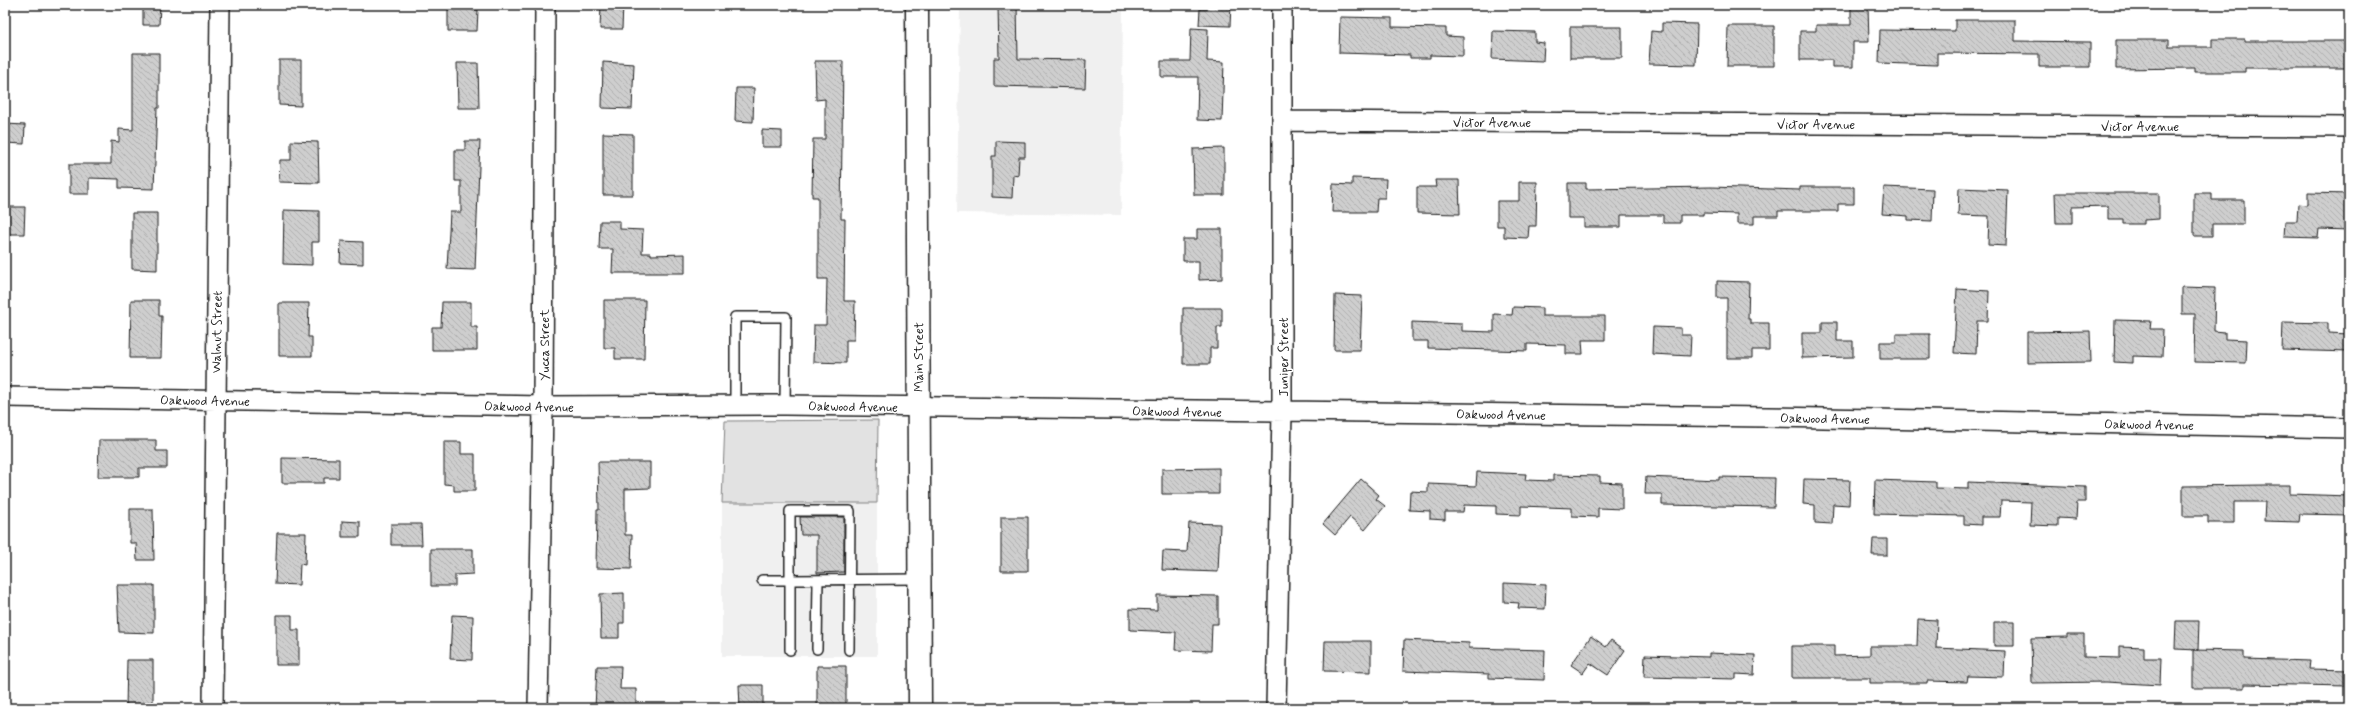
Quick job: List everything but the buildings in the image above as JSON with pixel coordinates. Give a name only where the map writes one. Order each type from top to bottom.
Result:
[{"type":"main road","name":"Main Street","points":[[917,5],[920,708]]},
{"type":"street","name":"Walnut Street","points":[[213,708],[220,5]]},
{"type":"street","name":"Yucca Street","points":[[538,708],[543,406],[545,5]]},
{"type":"street","name":"Juniper Street","points":[[1276,708],[1282,412],[1282,5]]},
{"type":"street","name":"Victor Avenue","points":[[1283,121],[2349,127]]},
{"type":"street","name":"Oakwood Avenue","points":[[5,397],[543,406],[785,405],[1775,417],[2349,428]]},
{"type":"lane","points":[[735,406],[735,317],[786,317],[785,405]]},
{"type":"lane","points":[[790,650],[790,511],[850,511],[849,650]]},
{"type":"lane","points":[[762,580],[919,579]]},
{"type":"lane","points":[[817,649],[818,580]]},
{"type":"shaded area","points":[[960,5],[1123,5],[1121,215],[957,213]]},
{"type":"shaded area","points":[[878,420],[877,503],[722,503],[725,421]]},
{"type":"shaded area","points":[[722,503],[877,503],[877,656],[722,656]]}]
